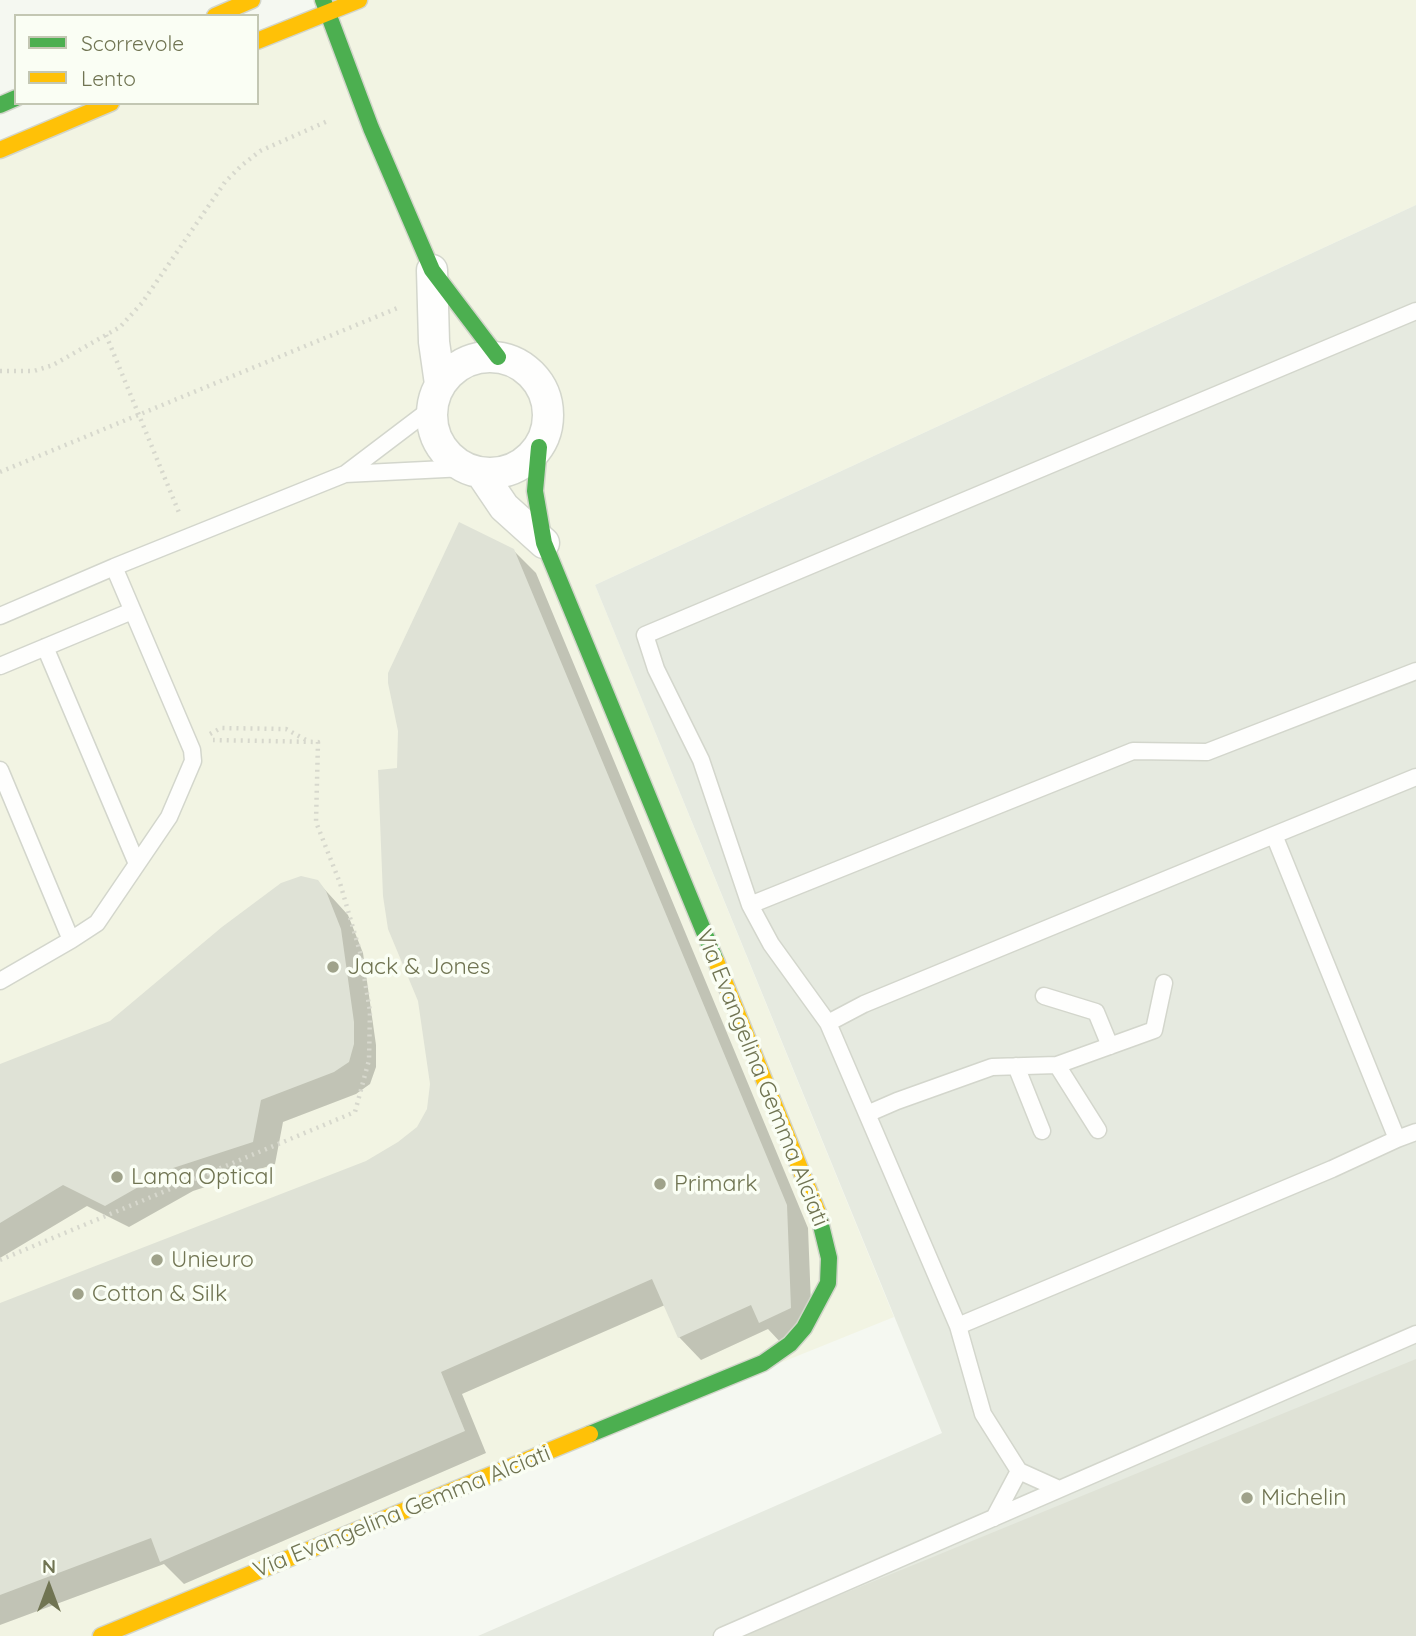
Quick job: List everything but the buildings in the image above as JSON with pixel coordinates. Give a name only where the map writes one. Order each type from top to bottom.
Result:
[{"type":"street","points":[[220,14],[252,0]]},
{"type":"street","points":[[259,40],[325,6],[359,0]]},
{"type":"street","points":[[325,6],[432,282],[436,396],[433,432],[440,447],[452,460],[473,471],[498,473],[528,460],[539,447],[546,431],[546,399],[539,384],[528,371],[514,362],[498,357],[481,357],[465,362],[451,371],[436,396]]},
{"type":"street","points":[[0,150],[106,105]]},
{"type":"street","points":[[432,282],[498,357]]},
{"type":"street","name":"Via Evangelina Gemma Alciati","points":[[101,1636],[763,1363],[790,1344],[804,1328],[828,1283],[830,1258],[821,1220],[544,543],[535,491],[539,447]]},
{"type":"street","name":"Via Evangelina Gemma Alciati","points":[[473,471],[504,507],[544,543]]},
{"type":"lane","points":[[1059,1489],[1018,1471],[983,1414],[958,1326],[828,1023],[771,944],[750,905],[701,760],[656,669],[645,635],[1416,311]]},
{"type":"lane","points":[[0,616],[345,474],[436,396]]},
{"type":"lane","points":[[345,474],[473,471]]},
{"type":"lane","points":[[0,981],[97,923],[169,817],[193,761],[192,750],[114,567]]},
{"type":"lane","points":[[0,666],[132,611]]},
{"type":"lane","points":[[45,648],[137,864]]},
{"type":"lane","points":[[750,905],[1133,751],[1207,752],[1416,671]]},
{"type":"lane","points":[[0,770],[71,940]]},
{"type":"lane","points":[[828,1023],[864,1004],[1416,777]]},
{"type":"lane","points":[[1275,835],[1397,1139]]},
{"type":"lane","points":[[867,1114],[992,1067],[1057,1065],[1154,1030],[1164,983]]},
{"type":"lane","points":[[1044,996],[1096,1012],[1110,1046]]},
{"type":"lane","points":[[1057,1065],[1098,1130]]},
{"type":"lane","points":[[1016,1066],[1042,1131]]},
{"type":"lane","points":[[958,1326],[1416,1132]]},
{"type":"lane","points":[[722,1636],[1416,1334]]},
{"type":"lane","points":[[993,1518],[1018,1471]]},
{"type":"path","points":[[0,371],[33,371],[52,365],[120,327],[142,303],[225,182],[240,166],[260,151],[363,105]]},
{"type":"path","points":[[0,472],[138,415],[432,282]]},
{"type":"path","points":[[106,335],[188,537]]},
{"type":"path","points":[[221,728],[286,729],[309,741]]},
{"type":"path","points":[[0,1261],[355,1112],[369,1060],[370,1011],[360,952],[340,883],[316,822],[318,742],[221,740]]},
{"type":"shaded area","points":[[359,0],[1416,0],[1416,205],[595,585],[894,1317],[103,1636],[0,1636],[0,151],[107,105],[259,105],[259,41]]},
{"type":"shaded area","name":"Michelin","points":[[1416,205],[1416,1636],[478,1636],[942,1433],[595,585]]},
{"type":"traffic: fast","points":[[323,0],[371,128],[432,270],[498,357]]},
{"type":"traffic: fast","points":[[0,105],[14,99]]},
{"type":"traffic: fast","points":[[539,447],[535,491],[544,543],[716,961]]},
{"type":"traffic: fast","points":[[590,1434],[763,1363],[790,1344],[804,1328],[828,1283],[829,1258],[818,1213]]},
{"type":"traffic: slow","points":[[220,14],[252,0]]},
{"type":"traffic: slow","points":[[259,40],[359,0]]},
{"type":"traffic: slow","points":[[0,150],[106,105]]},
{"type":"traffic: slow","points":[[716,961],[818,1213]]},
{"type":"traffic: slow","points":[[101,1636],[590,1434]]},
{"type":"place","name":"Jack & Jones","points":[[333,967]]},
{"type":"place","name":"Lama Optical","points":[[117,1177]]},
{"type":"place","name":"Primark","points":[[660,1184]]},
{"type":"place","name":"Unieuro","points":[[157,1260]]},
{"type":"place","name":"Cotton & Silk","points":[[78,1294]]},
{"type":"place","name":"Michelin","points":[[1247,1498]]}]
